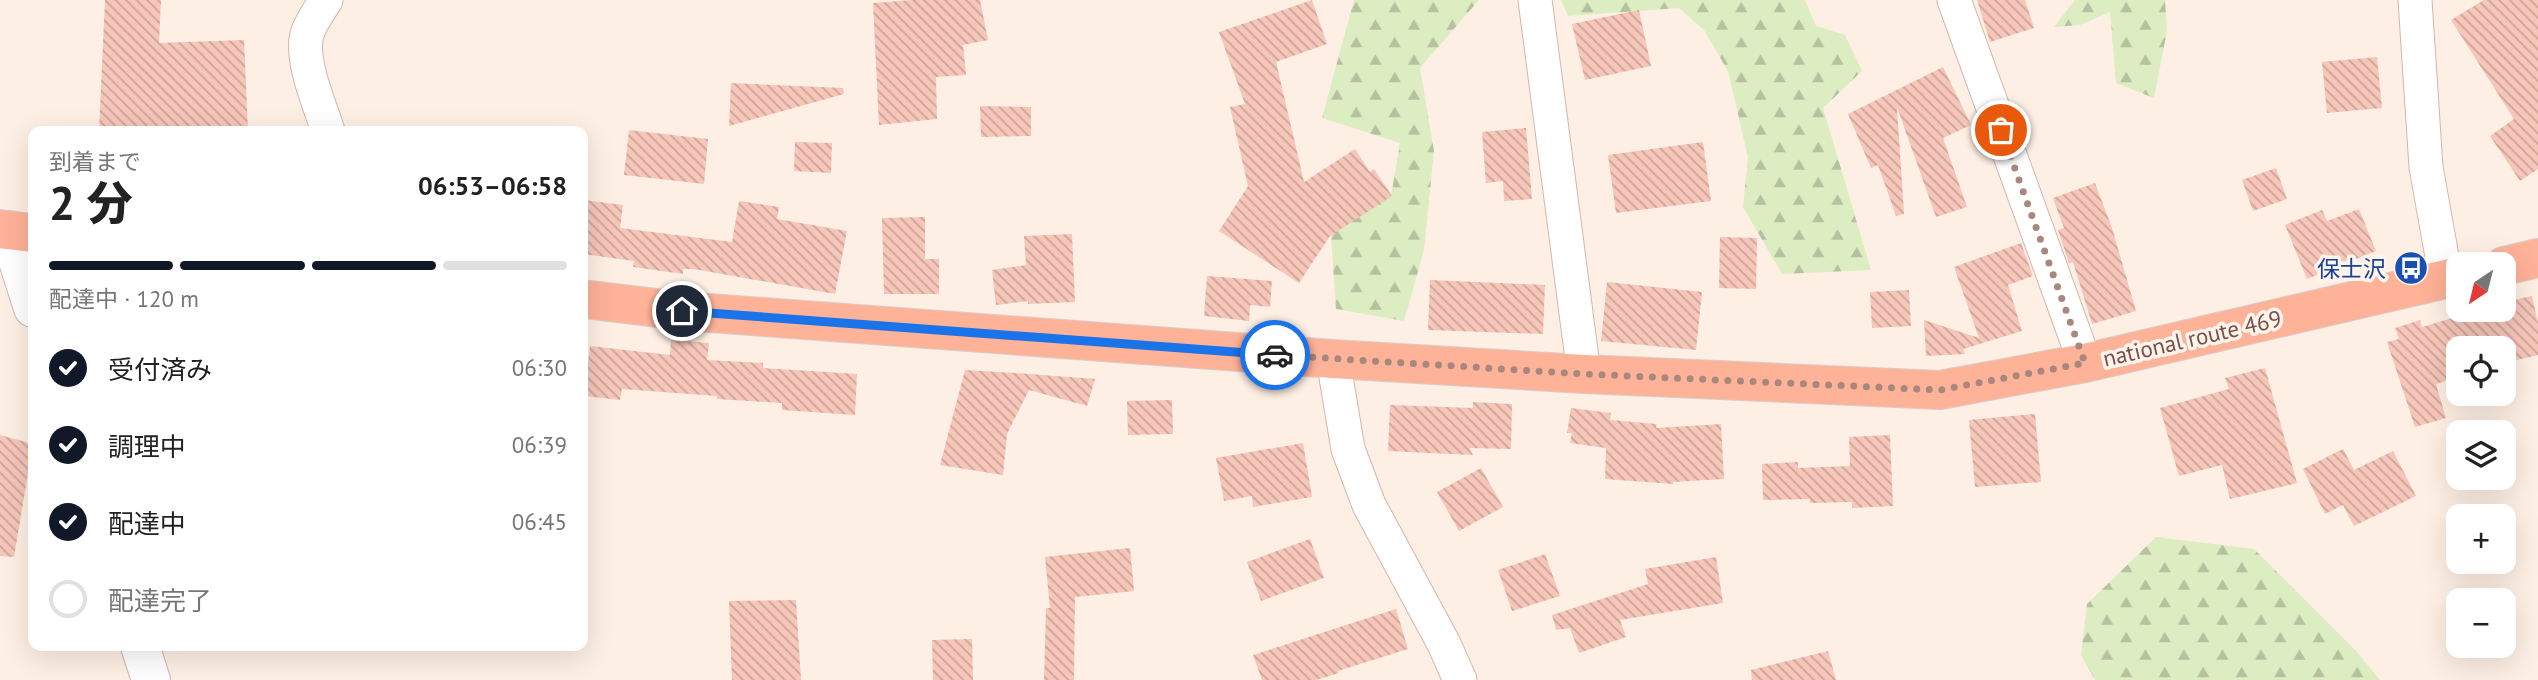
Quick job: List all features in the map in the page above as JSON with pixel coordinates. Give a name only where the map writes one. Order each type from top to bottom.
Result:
[{"type":"highway","name":"national route 469","points":[[588,300],[682,311],[1333,359],[1584,374],[1940,390],[2085,363],[2446,280]]},
{"type":"street","points":[[326,0],[307,33],[306,47],[307,64],[326,126]]},
{"type":"street","points":[[1535,0],[1584,374]]},
{"type":"street","points":[[1954,0],[2085,363]]},
{"type":"street","points":[[2415,0],[2426,167],[2447,252]]},
{"type":"street","points":[[14,231],[28,288]]},
{"type":"street","points":[[1333,359],[1348,449],[1364,494],[1444,643],[1460,680]]},
{"type":"street","points":[[142,651],[151,680]]},
{"type":"green space","points":[[1354,0],[1479,0],[1420,68],[1434,151],[1424,250],[1404,321],[1336,309],[1331,235],[1391,196],[1400,143],[1322,118]]},
{"type":"green space","points":[[1561,0],[1805,0],[1816,26],[1845,35],[1862,71],[1823,108],[1871,270],[1782,274],[1743,207],[1748,157],[1728,71],[1704,30],[1679,8],[1568,16]]},
{"type":"green space","points":[[2075,0],[2165,0],[2167,31],[2154,98],[2116,83],[2110,12],[2080,25],[2054,27]]},
{"type":"green space","points":[[2156,537],[2254,549],[2356,651],[2380,680],[2095,680],[2081,655],[2087,604]]},
{"type":"building","points":[[105,0],[161,0],[159,43],[244,40],[248,126],[99,126]]},
{"type":"building","points":[[980,0],[988,40],[963,45],[966,75],[936,77],[937,119],[879,125],[873,3]]},
{"type":"building","points":[[1312,0],[1327,44],[1276,62],[1304,182],[1355,149],[1370,172],[1374,169],[1392,196],[1330,236],[1299,283],[1219,231],[1248,186],[1230,107],[1245,104],[1219,32]]},
{"type":"building","points":[[1977,0],[2025,0],[2034,28],[1990,42]]},
{"type":"building","points":[[2484,0],[2538,0],[2538,169],[2520,181],[2490,136],[2514,119],[2451,20]]},
{"type":"building","points":[[1639,10],[1651,66],[1585,80],[1572,24]]},
{"type":"building","points":[[2377,57],[2382,108],[2327,113],[2322,62]]},
{"type":"building","points":[[1943,67],[1971,125],[1943,138],[1967,207],[1936,217],[1897,107],[1904,214],[1896,216],[1878,165],[1871,168],[1848,114]]},
{"type":"building","points":[[731,83],[843,88],[844,94],[729,126]]},
{"type":"building","points":[[980,106],[1031,107],[1031,136],[981,137]]},
{"type":"building","points":[[1526,128],[1532,199],[1504,201],[1503,181],[1486,183],[1482,132]]},
{"type":"building","points":[[629,130],[708,139],[704,184],[624,175]]},
{"type":"building","points":[[795,142],[832,143],[831,173],[794,171]]},
{"type":"building","points":[[1703,142],[1711,201],[1616,213],[1608,155]]},
{"type":"building","points":[[2276,168],[2287,199],[2253,211],[2242,180]]},
{"type":"building","points":[[2095,183],[2112,228],[2136,311],[2092,324],[2073,262],[2069,263],[2058,230],[2064,228],[2053,198]]},
{"type":"building","points":[[588,201],[623,205],[620,228],[732,242],[739,201],[779,207],[777,219],[847,231],[835,294],[694,269],[683,269],[683,274],[633,267],[634,261],[588,255]]},
{"type":"building","points":[[2359,209],[2376,251],[2307,279],[2285,225],[2322,210],[2327,221]]},
{"type":"building","points":[[925,217],[925,259],[939,259],[939,294],[884,294],[882,218]]},
{"type":"building","points":[[1072,234],[1075,302],[1028,304],[1028,301],[996,305],[992,270],[1026,265],[1024,236]]},
{"type":"building","points":[[1720,237],[1757,238],[1756,289],[1719,288]]},
{"type":"building","points":[[2021,243],[2033,276],[2008,285],[2022,331],[1963,349],[1965,354],[1926,356],[1924,320],[1979,338],[1954,267]]},
{"type":"building","points":[[1207,276],[1272,281],[1270,307],[1250,305],[1249,321],[1204,316]]},
{"type":"building","points":[[1430,280],[1545,285],[1543,334],[1428,330]]},
{"type":"building","points":[[1607,282],[1702,292],[1696,350],[1601,341]]},
{"type":"building","points":[[1909,290],[1911,326],[1872,328],[1870,292]]},
{"type":"building","points":[[2532,296],[2538,323],[2538,355],[2516,360],[2516,336],[2446,336],[2446,381],[2436,384],[2446,418],[2415,427],[2387,342],[2399,339],[2395,328],[2420,320],[2422,327],[2446,320],[2446,322],[2516,322],[2516,299]]},
{"type":"building","points":[[671,340],[709,343],[707,360],[763,363],[763,368],[857,374],[855,415],[782,410],[782,403],[622,389],[620,400],[588,396],[590,346],[670,355]]},
{"type":"building","points":[[2265,368],[2297,483],[2230,499],[2222,465],[2179,476],[2160,408],[2229,389],[2225,378]]},
{"type":"building","points":[[965,370],[1095,379],[1087,406],[1029,390],[1007,434],[1003,475],[940,465]]},
{"type":"building","points":[[1172,400],[1173,434],[1128,435],[1127,401]]},
{"type":"building","points":[[1473,402],[1512,404],[1511,449],[1469,448],[1473,455],[1388,451],[1390,405],[1473,408]]},
{"type":"building","points":[[1571,408],[1611,413],[1610,420],[1657,424],[1656,428],[1721,424],[1724,479],[1673,484],[1605,479],[1606,448],[1570,443],[1572,433],[1567,433]]},
{"type":"building","points":[[2035,414],[2041,482],[1975,487],[1969,420]]},
{"type":"building","points":[[0,435],[28,443],[28,474],[14,557],[0,556]]},
{"type":"building","points":[[1890,435],[1893,506],[1852,508],[1852,502],[1763,500],[1762,464],[1798,462],[1798,468],[1850,466],[1849,437]]},
{"type":"building","points":[[1303,443],[1312,497],[1253,507],[1252,496],[1224,501],[1216,458]]},
{"type":"building","points":[[2343,449],[2354,470],[2393,451],[2416,496],[2354,526],[2343,505],[2325,514],[2303,469]]},
{"type":"building","points":[[1481,468],[1503,507],[1459,531],[1437,492]]},
{"type":"building","points":[[1310,539],[1324,578],[1261,601],[1247,562]]},
{"type":"building","points":[[1130,548],[1134,591],[1075,597],[1074,680],[1044,680],[1046,608],[1050,608],[1045,557]]},
{"type":"building","points":[[1545,554],[1560,596],[1512,611],[1498,570]]},
{"type":"building","points":[[1716,557],[1723,603],[1620,620],[1626,637],[1579,653],[1570,628],[1556,630],[1552,615],[1648,584],[1645,569]]},
{"type":"building","points":[[796,600],[801,680],[732,680],[729,601]]},
{"type":"building","points":[[1396,609],[1408,649],[1316,680],[1262,680],[1253,655]]},
{"type":"building","points":[[972,639],[973,680],[933,680],[932,640]]},
{"type":"building","points":[[1828,651],[1836,680],[1752,680],[1751,670]]},
{"type":"way so far","points":[[1275,355],[1584,374],[1940,390],[2085,363],[2001,130]]},
{"type":"place","name":"保士沢","points":[[2411,268]]},
{"type":"route","points":[[682,311],[1275,355]]}]
